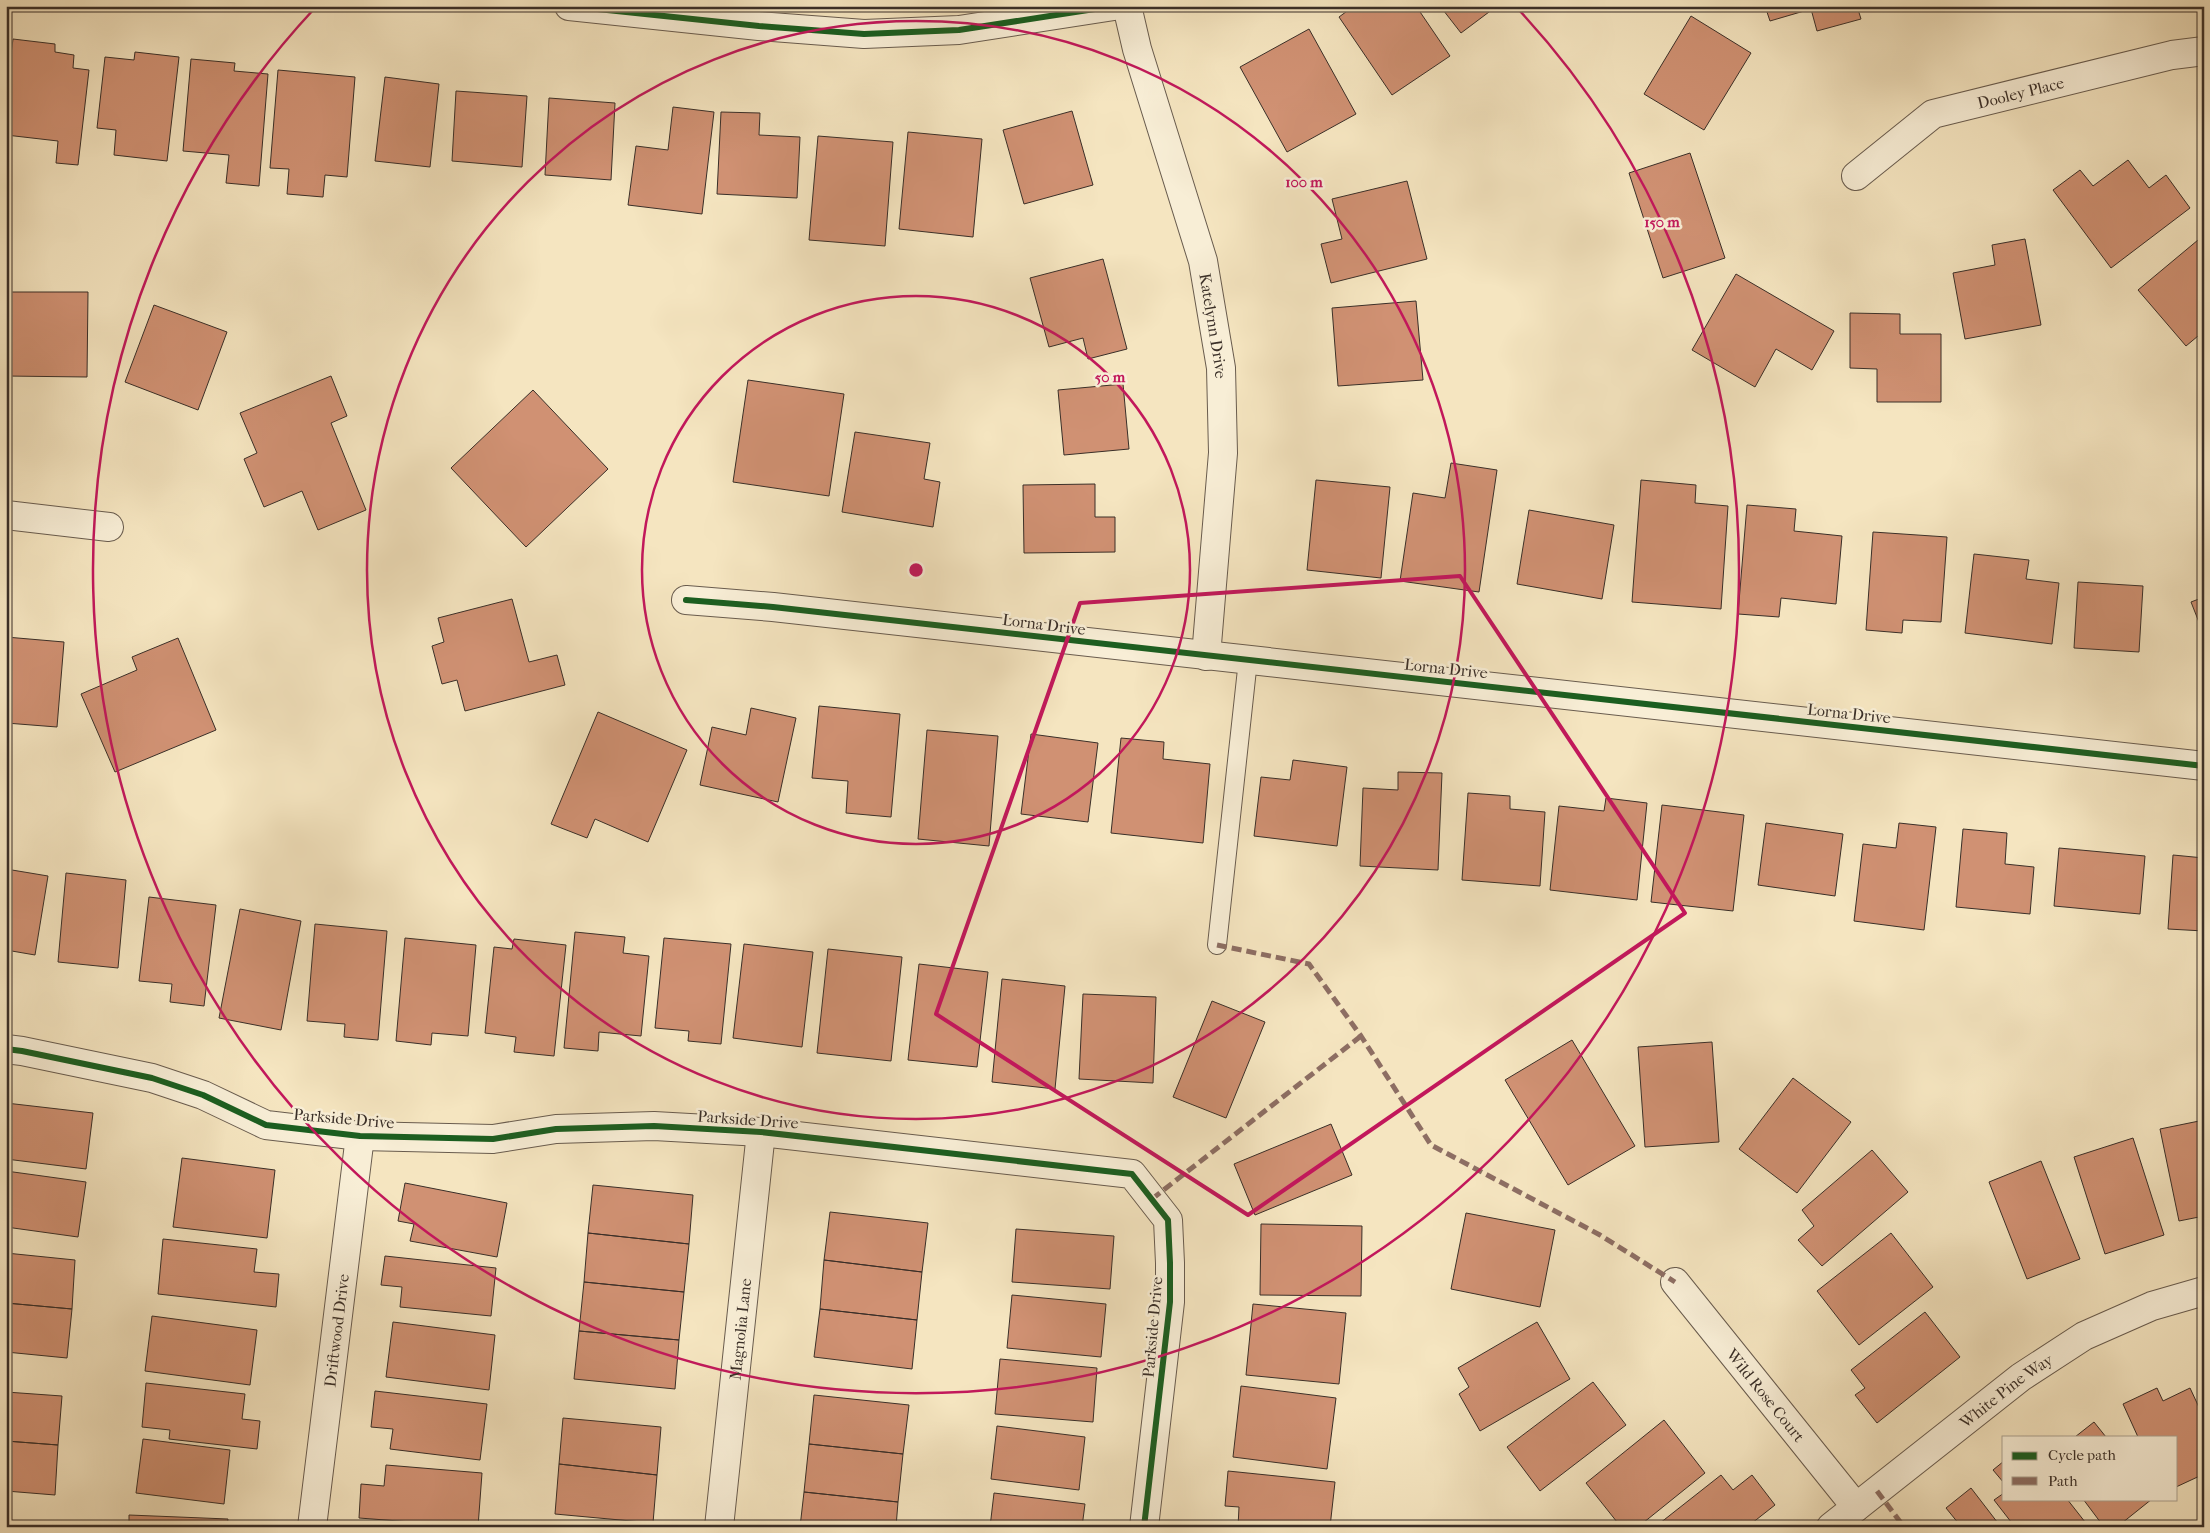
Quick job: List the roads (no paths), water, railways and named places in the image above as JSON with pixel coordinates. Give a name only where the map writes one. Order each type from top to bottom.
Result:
[{"type":"street","points":[[569,6],[760,16],[864,34],[959,30],[1114,6]]},
{"type":"street","name":"Katelynn Drive","points":[[1127,6],[1137,48],[1202,261],[1221,368],[1223,453],[1206,656]]},
{"type":"street","name":"Dooley Place","points":[[1856,176],[1933,114],[2172,55],[2204,51]]},
{"type":"street","points":[[6,515],[108,528]]},
{"type":"street","name":"Lorna Drive","points":[[686,600],[772,607],[2204,766]]},
{"type":"street","name":"Parkside Drive","points":[[6,1049],[152,1078],[203,1095],[266,1125],[360,1136],[493,1139],[556,1129],[654,1126],[761,1132],[1132,1174],[1168,1220],[1170,1263],[1170,1302],[1144,1527]]},
{"type":"street","name":"Magnolia Lane","points":[[719,1527],[761,1132]]},
{"type":"street","name":"Driftwood Drive","points":[[312,1527],[360,1136]]},
{"type":"street","name":"Wild Rose Court","points":[[1675,1282],[1856,1507]]},
{"type":"street","name":"White Pine Way","points":[[1832,1527],[2021,1378],[2084,1336],[2152,1306],[2204,1292]]},
{"type":"lane","points":[[1217,945],[1248,660]]}]
